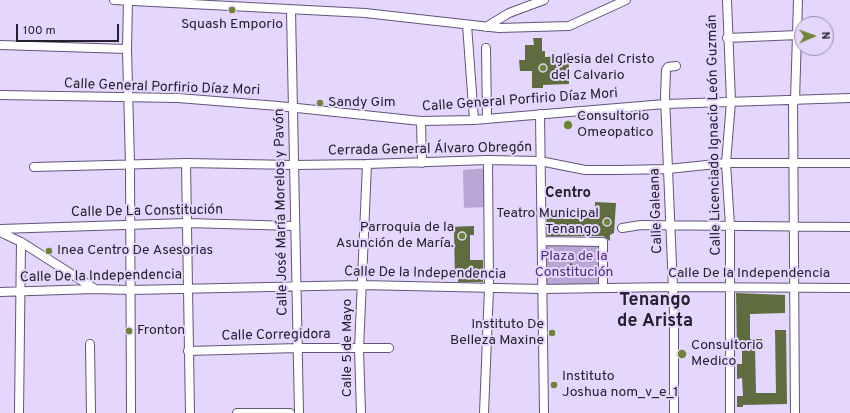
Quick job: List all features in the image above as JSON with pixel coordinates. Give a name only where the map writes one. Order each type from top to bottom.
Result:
[{"type":"street","points":[[114,0],[364,13],[486,26],[566,26],[580,22],[626,0]]},
{"type":"street","points":[[128,0],[127,49],[130,164],[129,224],[131,290],[131,413]]},
{"type":"street","points":[[486,26],[509,13],[544,0]]},
{"type":"street","name":"Calle Licenciado Ignacio León Guzmán","points":[[727,0],[730,102],[726,163],[730,226],[730,413]]},
{"type":"street","points":[[798,0],[798,16]]},
{"type":"street","name":"Calle José María Morelos y Pavón","points":[[291,10],[295,165],[295,287],[299,413]]},
{"type":"street","points":[[467,25],[474,120]]},
{"type":"street","points":[[728,38],[794,35]]},
{"type":"street","points":[[0,45],[127,49]]},
{"type":"street","points":[[486,48],[487,119]]},
{"type":"street","points":[[794,413],[795,226],[793,163],[797,56]]},
{"type":"street","name":"Calle Galeana","points":[[674,413],[673,287],[665,104],[666,70],[668,67],[676,66]]},
{"type":"street","points":[[0,90],[0,95]]},
{"type":"street","name":"Calle General Porfirio Díaz Mori","points":[[0,95],[178,98],[293,107],[421,121],[474,120],[665,104],[850,98]]},
{"type":"street","points":[[540,114],[544,413]]},
{"type":"street","points":[[421,121],[422,163]]},
{"type":"street","points":[[484,413],[490,288],[488,160]]},
{"type":"street","name":"Cerrada General Álvaro Obregón","points":[[34,168],[186,163],[295,165],[422,163],[488,160],[540,161],[585,170],[668,169],[726,163],[850,163]]},
{"type":"street","points":[[186,163],[190,413]]},
{"type":"street","name":"Calle 5 de Mayo","points":[[360,413],[359,348],[367,164]]},
{"type":"street","name":"Calle De La Constitución","points":[[0,229],[187,223],[295,226]]},
{"type":"street","points":[[622,228],[631,226],[671,225],[850,227]]},
{"type":"street","points":[[0,232],[21,242],[95,289]]},
{"type":"street","points":[[542,241],[603,242],[603,288]]},
{"type":"street","points":[[19,413],[22,291],[21,242]]},
{"type":"street","name":"Calle De la Independencia","points":[[0,292],[361,285],[542,289],[673,287],[850,288]]},
{"type":"street","points":[[90,344],[91,413]]},
{"type":"street","name":"Calle Corregidora","points":[[188,351],[298,348],[389,348]]},
{"type":"street","points":[[237,413],[290,413]]},
{"type":"green space","points":[[487,168],[486,207],[464,208],[463,170]]},
{"type":"green space","name":"Plaza de la Constitución","points":[[545,244],[602,244],[602,285],[546,286]]},
{"type":"building","points":[[533,38],[542,38],[542,51],[545,51],[545,57],[563,56],[563,53],[569,53],[569,84],[543,85],[543,88],[532,88],[532,71],[520,71],[519,60],[525,60],[525,45],[534,45]]},
{"type":"building","points":[[595,202],[616,203],[614,233],[610,235],[610,241],[603,236],[547,236],[547,216],[565,216],[565,219],[575,219],[575,215],[595,215]]},
{"type":"building","points":[[474,226],[474,235],[470,235],[470,260],[483,260],[483,282],[458,282],[458,277],[455,278],[454,233],[449,233],[449,227]]},
{"type":"building","points":[[572,263],[574,270],[569,270],[568,264]]},
{"type":"building","points":[[736,293],[785,295],[785,313],[750,314],[750,339],[762,339],[762,347],[755,347],[756,393],[776,393],[775,330],[786,330],[787,404],[743,405],[743,407],[737,407],[737,396],[743,396],[742,378],[737,379],[737,364],[742,364],[742,348],[737,348]]},
{"type":"place","name":"Squash Emporio","points":[[232,10]]},
{"type":"place","name":"Iglesia del Cristo del Calvario","points":[[543,68]]},
{"type":"place","name":"Sandy Gim","points":[[320,103]]},
{"type":"place","name":"Consultorio Omeopatico","points":[[568,125]]},
{"type":"place","name":"Teatro Municipal Tenango","points":[[607,222]]},
{"type":"place","name":"Parroquia de la Asunción de María.","points":[[462,236]]},
{"type":"place","name":"Inea Centro De Asesorias","points":[[49,251]]},
{"type":"place","name":"Fronton","points":[[129,331]]},
{"type":"place","name":"Instituto De Belleza Maxine","points":[[552,333]]},
{"type":"place","name":"Consultorio Medico","points":[[682,354]]},
{"type":"place","name":"Instituto Joshua nom_v_e_1","points":[[554,385]]},
{"type":"district","name":"Centro","points":[[568,194]]},
{"type":"district","name":"Tenango de Arista","points":[[655,311]]}]
